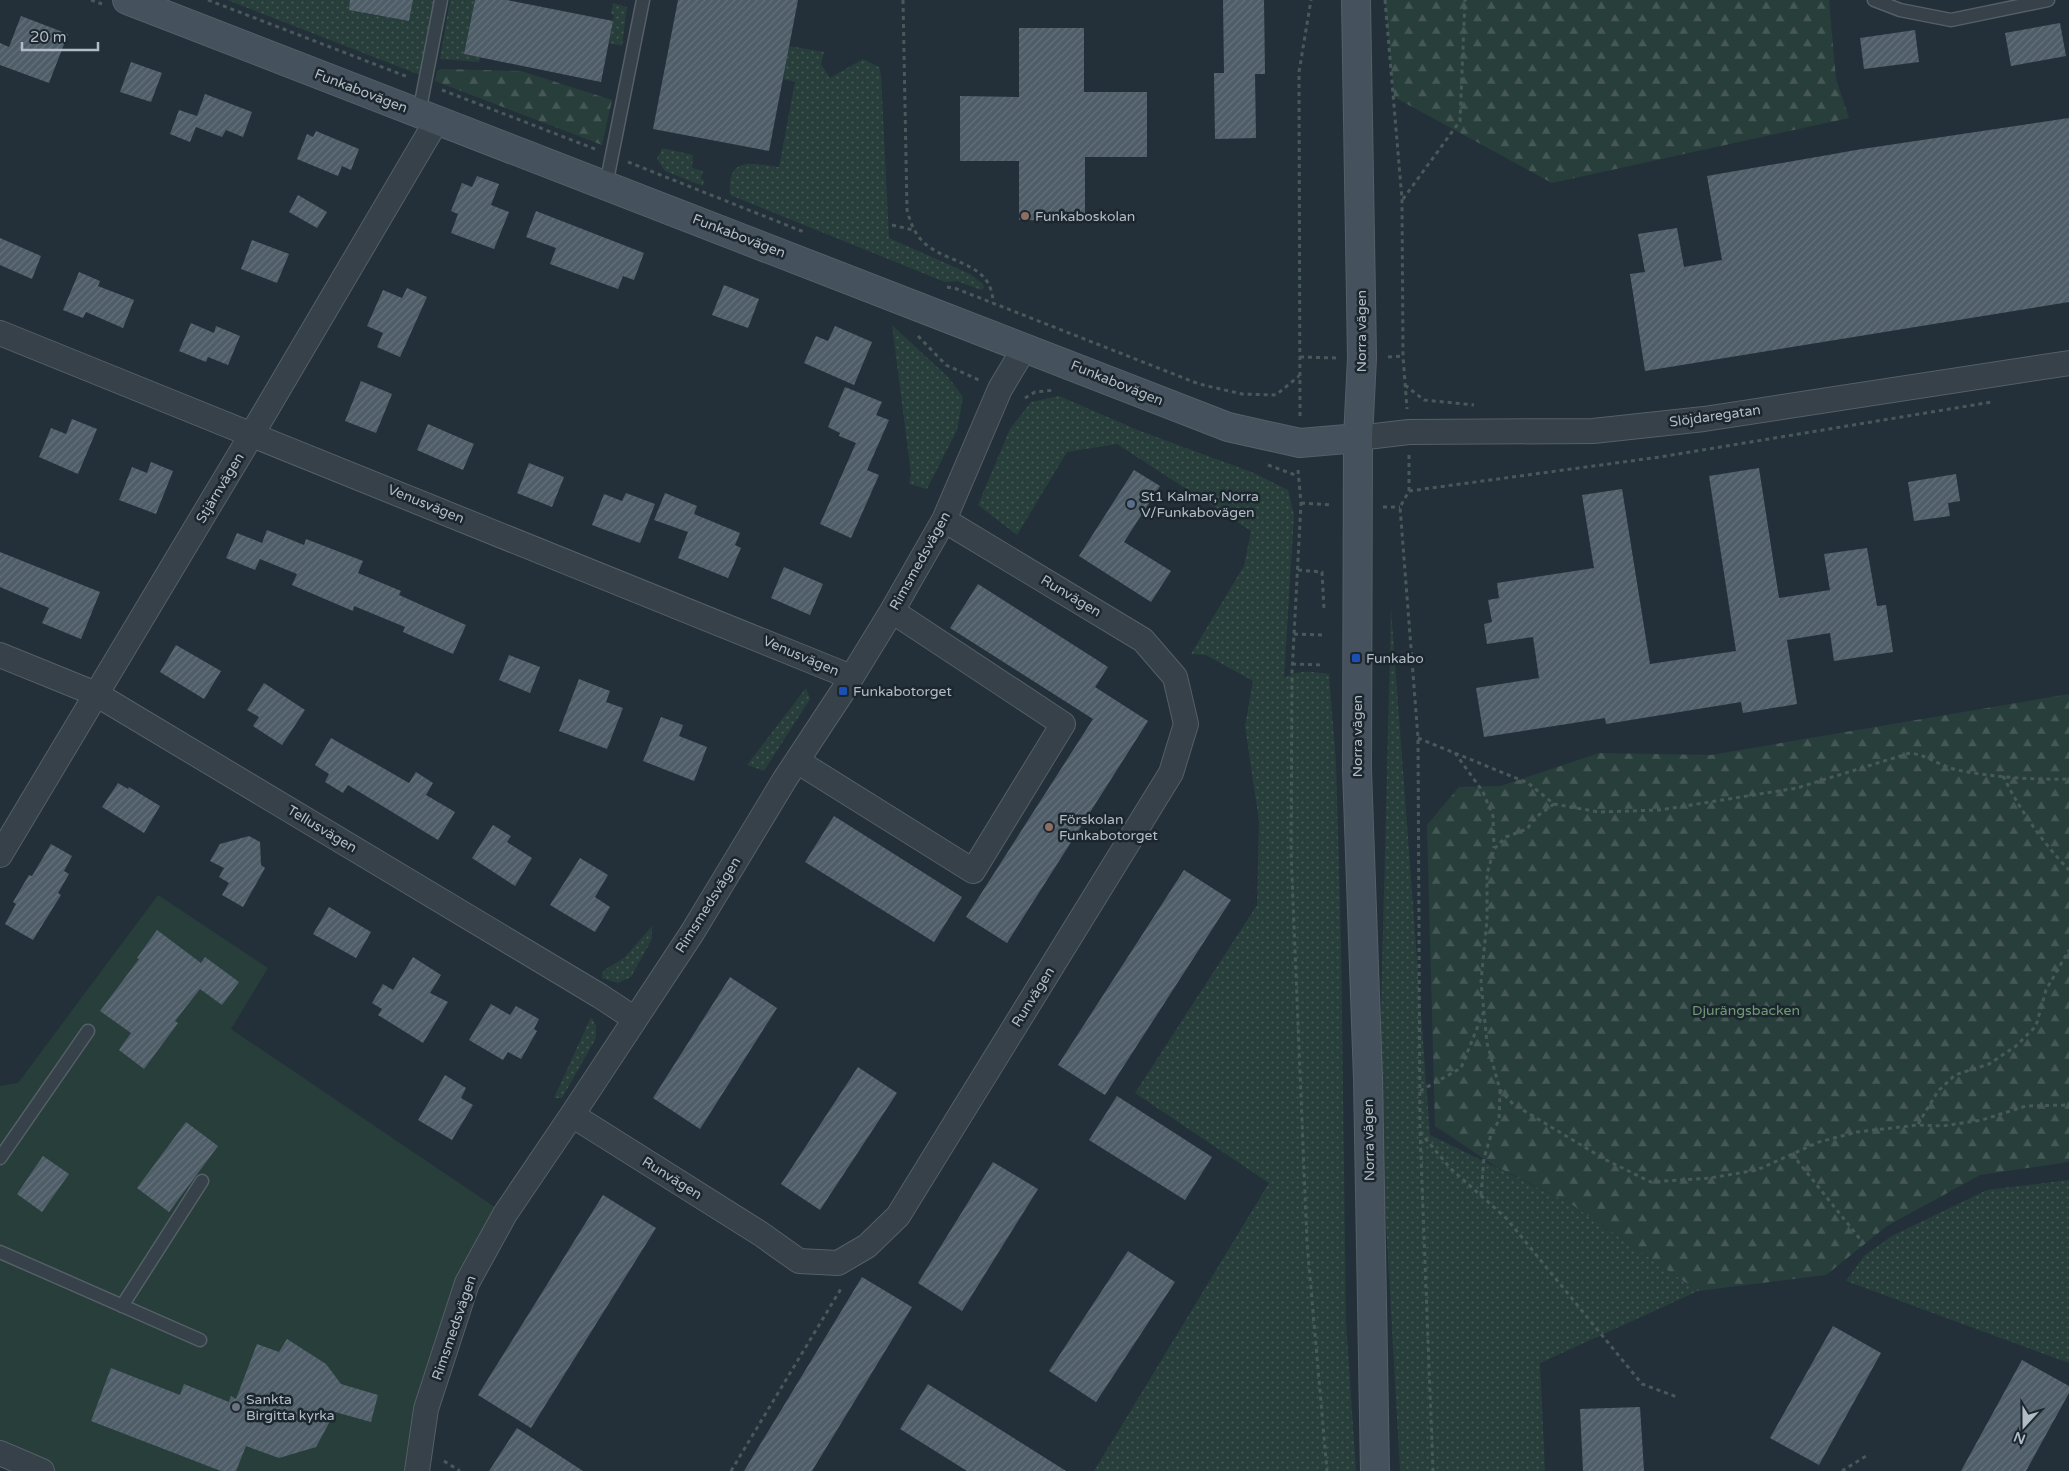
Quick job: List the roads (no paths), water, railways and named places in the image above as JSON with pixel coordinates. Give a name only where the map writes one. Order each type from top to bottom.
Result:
[{"type":"main road","name":"Funkabovägen","points":[[127,0],[1228,427],[1300,443],[1358,438]]},
{"type":"main road","name":"Norra vägen","points":[[1356,0],[1362,358],[1358,438],[1357,770],[1368,1079],[1375,1471]]},
{"type":"street","name":"Stjärnvägen","points":[[0,855],[252,434],[428,116]]},
{"type":"street","name":"Venusvägen","points":[[0,333],[852,677]]},
{"type":"street","name":"Rimsmedsvägen","points":[[416,1471],[426,1409],[468,1282],[505,1214],[692,933],[797,761],[892,612],[944,520],[1000,389],[1025,347]]},
{"type":"street","name":"Slöjdaregatan","points":[[1358,438],[1409,432],[1593,431],[1704,419],[2069,363]]},
{"type":"street","name":"Runvägen","points":[[572,1115],[761,1234],[799,1261],[838,1263],[867,1246],[898,1216],[1171,773],[1186,724],[1175,677],[1143,640],[944,520]]},
{"type":"street","points":[[797,761],[973,871],[1063,724],[892,612]]},
{"type":"street","name":"Tellusvägen","points":[[0,655],[96,694],[600,996],[635,1019]]},
{"type":"street","points":[[0,1453],[42,1471]]},
{"type":"lane","points":[[428,116],[424,83],[441,0]]},
{"type":"lane","points":[[606,185],[643,0]]},
{"type":"lane","points":[[1874,0],[1900,10],[1951,20],[2048,0]]},
{"type":"lane","points":[[0,1158],[88,1031]]},
{"type":"lane","points":[[122,1306],[202,1181]]},
{"type":"lane","points":[[0,1252],[200,1340]]},
{"type":"place","name":"Funkaboskolan","points":[[1025,216]]},
{"type":"place","name":"St1 Kalmar, Norra V/Funkabovägen","points":[[1131,504]]},
{"type":"place","name":"Funkabo","points":[[1356,658]]},
{"type":"place","name":"Funkabotorget","points":[[843,691]]},
{"type":"place","name":"Förskolan Funkabotorget","points":[[1049,827]]},
{"type":"place","name":"Sankta Birgitta kyrka","points":[[236,1407]]},
{"type":"park label","name":"Djurängsbacken","points":[[1746,1010]]}]
